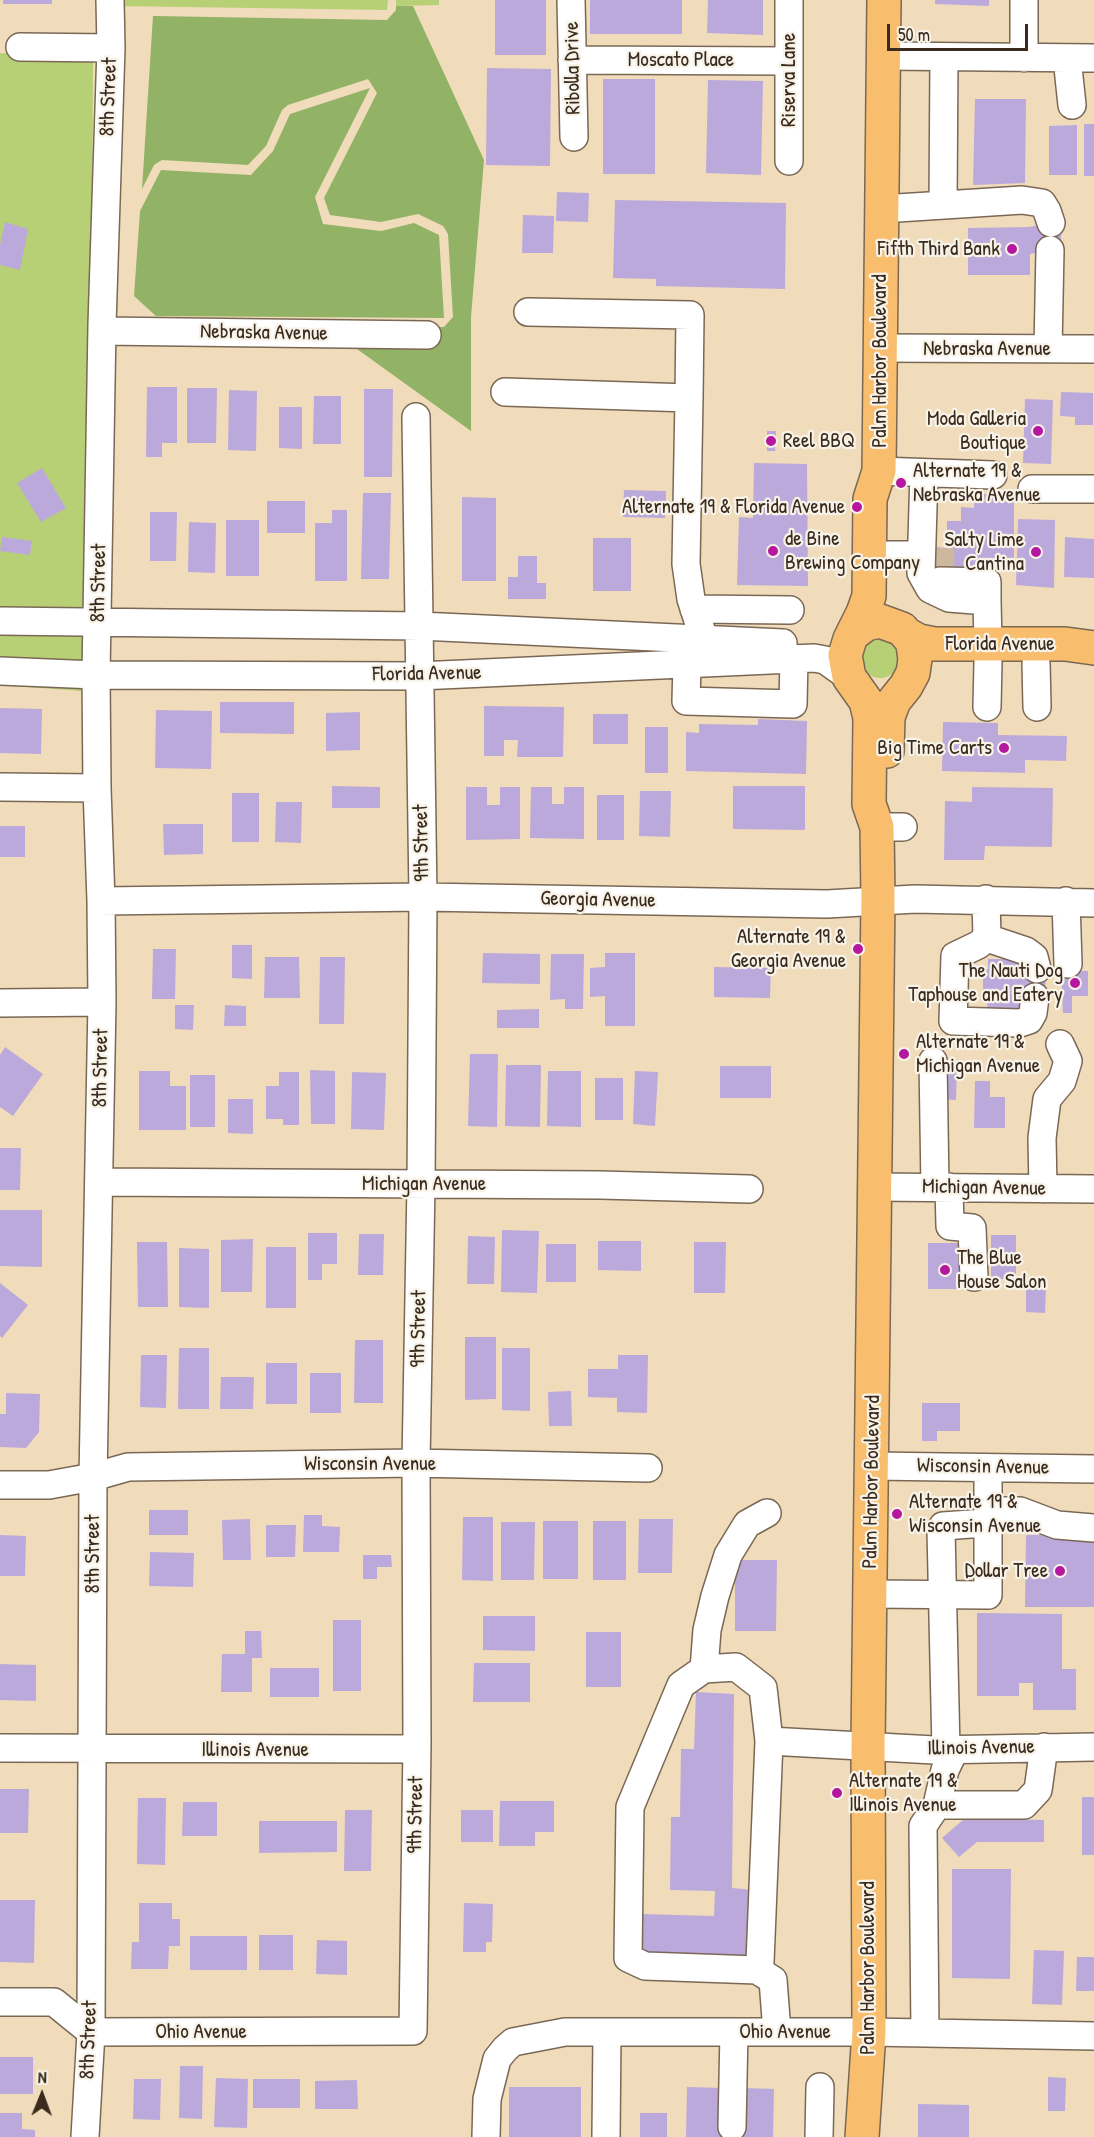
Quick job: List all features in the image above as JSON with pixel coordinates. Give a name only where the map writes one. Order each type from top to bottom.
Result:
[{"type":"main road","name":"Palm Harbor Boulevard","points":[[851,636],[869,596],[870,499],[879,471],[884,0]]},
{"type":"main road","name":"Palm Harbor Boulevard","points":[[879,471],[889,498],[890,599],[905,632]]},
{"type":"main road","points":[[880,621],[905,632],[915,652],[909,681],[892,692],[878,694],[866,692],[852,680],[845,655],[851,636],[866,624],[880,621]]},
{"type":"main road","name":"Florida Avenue","points":[[905,632],[919,641],[1036,663],[1094,653]]},
{"type":"main road","name":"Florida Avenue","points":[[909,681],[932,664],[988,653],[1065,644],[1094,648]]},
{"type":"main road","name":"Palm Harbor Boulevard","points":[[852,680],[866,701],[870,718],[869,804],[890,827]]},
{"type":"main road","name":"Palm Harbor Boulevard","points":[[862,2137],[869,2032],[868,1745],[878,899],[890,827],[886,804],[888,717],[894,701],[909,681]]},
{"type":"street","name":"8th Street","points":[[85,2137],[91,2032],[93,1478],[102,1002],[96,675],[102,331],[111,48],[110,0]]},
{"type":"street","name":"Ribolla Drive","points":[[571,0],[574,137]]},
{"type":"street","name":"Riserva Lane","points":[[789,0],[789,161]]},
{"type":"street","points":[[1024,0],[1024,58]]},
{"type":"street","points":[[20,47],[111,48]]},
{"type":"street","points":[[884,56],[1094,58]]},
{"type":"street","points":[[943,205],[944,57]]},
{"type":"street","points":[[1067,58],[1071,105]]},
{"type":"street","name":"Moscato Place","points":[[572,60],[789,61]]},
{"type":"street","points":[[882,209],[1022,200],[1042,203],[1051,223]]},
{"type":"street","points":[[1048,349],[1050,250]]},
{"type":"street","points":[[528,312],[690,315],[686,564],[694,609],[704,639]]},
{"type":"street","name":"Nebraska Avenue","points":[[102,331],[427,335]]},
{"type":"street","name":"Nebraska Avenue","points":[[880,348],[1094,349]]},
{"type":"street","points":[[505,392],[689,398]]},
{"type":"street","name":"9th Street","points":[[413,2031],[417,1749],[416,1463],[422,1184],[423,897],[416,417]]},
{"type":"street","points":[[879,471],[993,475]]},
{"type":"street","points":[[924,472],[928,544],[921,573],[930,589],[940,583],[949,598],[987,601],[987,707]]},
{"type":"street","points":[[1032,489],[1094,489]]},
{"type":"street","points":[[889,555],[928,544]]},
{"type":"street","points":[[694,609],[790,610]]},
{"type":"street","name":"Florida Avenue","points":[[0,621],[420,626],[738,642],[832,644],[851,636]]},
{"type":"street","points":[[687,664],[686,701],[793,704],[794,658]]},
{"type":"street","name":"Florida Avenue","points":[[0,671],[96,675],[419,676],[794,658],[825,660],[852,680]]},
{"type":"street","points":[[1036,663],[1037,707]]},
{"type":"street","points":[[0,787],[97,788]]},
{"type":"street","points":[[980,893],[987,938]]},
{"type":"street","name":"Georgia Avenue","points":[[101,901],[423,897],[827,904],[980,893],[1094,903]]},
{"type":"street","points":[[1066,901],[1068,964]]},
{"type":"street","points":[[987,938],[1026,951],[1034,957],[1036,969]]},
{"type":"street","points":[[987,938],[955,956],[953,1021],[1020,1023],[1029,1020],[1033,1013],[1035,997]]},
{"type":"street","points":[[0,1003],[102,1002]]},
{"type":"street","points":[[1043,1189],[1042,1138],[1047,1099],[1062,1081],[1068,1061],[1060,1044]]},
{"type":"street","points":[[933,1061],[942,1187],[950,1226],[972,1228],[974,1277]]},
{"type":"street","name":"Michigan Avenue","points":[[100,1182],[749,1189]]},
{"type":"street","name":"Michigan Avenue","points":[[874,1187],[1094,1190]]},
{"type":"street","name":"Wisconsin Avenue","points":[[0,1485],[49,1485],[93,1478],[128,1467],[416,1463],[648,1468]]},
{"type":"street","name":"Wisconsin Avenue","points":[[872,1466],[1094,1469]]},
{"type":"street","points":[[871,1594],[988,1595],[987,1467]]},
{"type":"street","points":[[988,1515],[1020,1511],[1063,1526],[1094,1528]]},
{"type":"street","points":[[704,1669],[707,1630],[728,1556],[747,1524],[766,1513]]},
{"type":"street","points":[[925,2033],[923,1826],[937,1805],[951,1750],[941,1530],[943,1526],[985,1523],[988,1515]]},
{"type":"street","points":[[757,1970],[760,1962],[770,1741],[763,1688],[736,1667],[704,1669],[681,1685],[630,1807],[628,1958],[645,1966],[757,1970],[773,1980],[777,2032]]},
{"type":"street","name":"Illinois Avenue","points":[[770,1741],[951,1750],[1094,1747]]},
{"type":"street","points":[[937,1805],[1024,1805],[1038,1790],[1044,1747]]},
{"type":"street","name":"Illinois Avenue","points":[[0,1749],[417,1749]]},
{"type":"street","points":[[0,2002],[54,2002],[91,2032]]},
{"type":"street","name":"Ohio Avenue","points":[[91,2032],[413,2031]]},
{"type":"street","name":"Ohio Avenue","points":[[486,2137],[487,2098],[497,2060],[505,2049],[513,2042],[566,2032],[869,2032],[1094,2036]]},
{"type":"street","points":[[606,2137],[607,2032]]},
{"type":"street","points":[[732,2127],[734,2032]]},
{"type":"street","points":[[819,2137],[820,2087]]},
{"type":"green space","points":[[115,0],[388,0],[387,10],[115,6]]},
{"type":"green space","points":[[396,0],[439,0],[439,5],[396,6]]},
{"type":"green space","points":[[396,6],[413,6],[484,160],[471,317],[471,431],[350,344],[436,346],[437,327],[444,327],[453,317],[448,234],[443,226],[418,214],[381,222],[330,215],[324,198],[377,93],[368,79],[288,105],[282,110],[266,146],[248,165],[162,160],[154,165],[142,189],[153,16],[387,20],[396,10]]},
{"type":"green space","points":[[0,53],[93,58],[91,614],[81,691],[0,685]]},
{"type":"green space","points":[[370,88],[315,197],[323,224],[381,231],[414,223],[439,235],[444,318],[156,316],[134,296],[140,211],[161,170],[251,175],[273,151],[290,114]]},
{"type":"green space","points":[[880,638],[894,644],[900,658],[894,672],[880,678],[866,672],[860,658],[866,644]]},
{"type":"building","points":[[3,0],[52,0],[52,4],[3,4]]},
{"type":"building","points":[[495,0],[546,0],[546,55],[495,55]]},
{"type":"building","points":[[590,0],[682,0],[682,34],[590,34]]},
{"type":"building","points":[[708,0],[763,0],[763,35],[707,33]]},
{"type":"building","points":[[935,0],[989,0],[989,6],[935,4]]},
{"type":"building","points":[[487,68],[551,69],[550,166],[486,165]]},
{"type":"building","points":[[603,79],[655,79],[655,174],[603,174]]},
{"type":"building","points":[[708,80],[763,81],[761,175],[706,173]]},
{"type":"building","points":[[975,99],[1026,99],[1025,183],[973,185]]},
{"type":"building","points":[[1084,124],[1094,124],[1094,176],[1084,176]]},
{"type":"building","points":[[1077,125],[1077,175],[1049,175],[1049,126]]},
{"type":"building","points":[[557,192],[589,193],[588,222],[556,221]]},
{"type":"building","points":[[615,200],[786,203],[785,289],[656,286],[656,279],[613,278]]},
{"type":"building","points":[[523,215],[554,216],[553,253],[522,253]]},
{"type":"building","name":"Fifth Third Bank","points":[[1061,221],[1061,248],[1030,254],[1030,275],[968,275],[968,228],[1029,227]]},
{"type":"building","points":[[5,222],[28,229],[20,270],[0,265],[0,245]]},
{"type":"building","points":[[147,387],[177,387],[177,443],[162,443],[162,457],[146,457]]},
{"type":"building","points":[[187,388],[217,388],[216,443],[187,443]]},
{"type":"building","points":[[364,389],[393,389],[392,477],[364,477]]},
{"type":"building","points":[[229,390],[257,391],[256,451],[228,450]]},
{"type":"building","points":[[1061,392],[1093,393],[1093,425],[1075,425],[1075,417],[1060,416]]},
{"type":"building","points":[[314,396],[341,396],[341,444],[313,444]]},
{"type":"building","name":"Moda Galleria Boutique","points":[[1025,399],[1053,400],[1051,464],[1023,463]]},
{"type":"building","points":[[279,407],[302,407],[302,449],[279,448]]},
{"type":"building","name":"Reel BBQ","points":[[767,431],[776,431],[775,451],[767,451]]},
{"type":"building","name":"de Bine Brewing Company","points":[[754,463],[807,464],[808,586],[737,585],[739,517],[753,518]]},
{"type":"building","points":[[42,468],[66,508],[41,522],[17,483]]},
{"type":"building","points":[[624,490],[666,491],[665,518],[623,517]]},
{"type":"building","points":[[363,493],[391,493],[389,579],[361,579]]},
{"type":"building","points":[[974,494],[1014,494],[1014,561],[987,561],[987,575],[934,574],[934,547],[947,548],[947,521],[961,521],[961,507],[974,508]]},
{"type":"building","points":[[462,497],[496,498],[496,581],[462,581]]},
{"type":"building","points":[[267,501],[305,501],[305,533],[267,533]]},
{"type":"building","points":[[332,510],[347,510],[347,581],[315,581],[315,523],[332,523]]},
{"type":"building","points":[[150,512],[177,512],[176,561],[150,561]]},
{"type":"building","name":"Salty Lime Cantina","points":[[1018,519],[1055,520],[1054,588],[1016,585]]},
{"type":"building","points":[[226,520],[259,520],[259,576],[226,576]]},
{"type":"building","points":[[189,522],[216,523],[215,573],[188,572]]},
{"type":"building","points":[[2,537],[32,541],[30,555],[0,551]]},
{"type":"building","points":[[1065,537],[1094,539],[1094,578],[1064,577]]},
{"type":"building","points":[[593,538],[631,538],[631,591],[593,591]]},
{"type":"building","points":[[518,556],[537,556],[537,583],[546,583],[546,599],[508,599],[508,577],[518,577]]},
{"type":"building","points":[[220,702],[294,702],[294,734],[220,733]]},
{"type":"building","points":[[484,706],[564,707],[563,757],[517,757],[518,740],[504,740],[504,756],[484,756]]},
{"type":"building","points":[[0,708],[42,709],[41,754],[0,753]]},
{"type":"building","points":[[156,710],[212,711],[211,769],[155,768]]},
{"type":"building","points":[[360,712],[360,750],[326,751],[326,713]]},
{"type":"building","points":[[593,714],[628,714],[628,744],[593,744]]},
{"type":"building","points":[[758,719],[807,721],[806,774],[686,771],[686,732],[699,733],[699,724],[758,725]]},
{"type":"building","name":"Big Time Carts","points":[[943,722],[998,723],[998,735],[1067,736],[1066,761],[1025,760],[1025,773],[942,771]]},
{"type":"building","points":[[645,727],[668,727],[668,773],[645,773]]},
{"type":"building","points":[[332,786],[380,787],[380,808],[332,808]]},
{"type":"building","points":[[733,786],[805,786],[805,830],[733,829]]},
{"type":"building","points":[[466,787],[487,787],[487,805],[500,805],[500,787],[520,787],[520,839],[466,840]]},
{"type":"building","points":[[531,787],[552,787],[552,804],[564,804],[564,787],[584,787],[584,839],[530,838]]},
{"type":"building","points":[[972,787],[1053,788],[1052,847],[985,846],[984,860],[944,860],[945,801],[972,802]]},
{"type":"building","points":[[640,791],[671,791],[670,837],[639,836]]},
{"type":"building","points":[[232,793],[259,793],[259,842],[232,842]]},
{"type":"building","points":[[597,795],[624,795],[624,840],[597,840]]},
{"type":"building","points":[[276,802],[302,802],[301,843],[275,842]]},
{"type":"building","points":[[163,824],[203,824],[203,854],[164,855]]},
{"type":"building","points":[[0,826],[25,826],[25,857],[0,857]]},
{"type":"building","points":[[232,945],[252,945],[252,979],[232,978]]},
{"type":"building","points":[[153,949],[176,949],[175,999],[152,999]]},
{"type":"building","points":[[483,953],[540,954],[540,984],[482,983]]},
{"type":"building","points":[[605,953],[635,953],[635,1026],[605,1026],[605,996],[590,997],[590,968],[605,967]]},
{"type":"building","points":[[551,954],[584,954],[583,1009],[565,1009],[565,999],[550,1000]]},
{"type":"building","points":[[265,957],[299,957],[300,998],[264,998]]},
{"type":"building","points":[[320,957],[345,957],[344,1024],[319,1024]]},
{"type":"building","points":[[988,959],[1023,959],[1046,969],[1045,997],[1023,1010],[987,1011],[988,990],[983,990],[983,969],[988,969]]},
{"type":"building","points":[[714,967],[771,968],[770,998],[714,997]]},
{"type":"building","name":"The Nauti Dog Taphouse and Eatery","points":[[1061,970],[1088,971],[1088,996],[1072,996],[1072,1013],[1063,1013]]},
{"type":"building","points":[[175,1005],[194,1005],[193,1030],[175,1029]]},
{"type":"building","points":[[225,1005],[246,1006],[246,1026],[224,1026]]},
{"type":"building","points":[[539,1009],[539,1028],[497,1028],[497,1010]]},
{"type":"building","points":[[5,1047],[43,1074],[13,1116],[0,1107],[0,1055]]},
{"type":"building","points":[[470,1054],[498,1054],[497,1127],[468,1126]]},
{"type":"building","points":[[506,1065],[541,1065],[540,1127],[505,1126]]},
{"type":"building","points":[[942,1065],[957,1066],[956,1100],[940,1099]]},
{"type":"building","points":[[720,1066],[771,1066],[771,1098],[720,1098]]},
{"type":"building","points":[[310,1070],[335,1071],[335,1124],[311,1124]]},
{"type":"building","points":[[139,1071],[170,1071],[170,1086],[186,1086],[186,1130],[139,1130]]},
{"type":"building","points":[[548,1071],[581,1071],[581,1127],[547,1126]]},
{"type":"building","points":[[635,1071],[658,1072],[655,1126],[633,1124]]},
{"type":"building","points":[[279,1072],[299,1072],[299,1125],[283,1125],[283,1119],[266,1119],[266,1086],[279,1086]]},
{"type":"building","points":[[352,1072],[386,1073],[384,1130],[351,1129]]},
{"type":"building","points":[[190,1075],[215,1075],[215,1127],[190,1127]]},
{"type":"building","points":[[595,1078],[623,1078],[623,1120],[595,1120]]},
{"type":"building","points":[[975,1081],[990,1081],[990,1097],[1005,1097],[1005,1128],[974,1128]]},
{"type":"building","points":[[228,1099],[253,1099],[253,1134],[228,1133]]},
{"type":"building","points":[[0,1148],[21,1148],[20,1190],[0,1190]]},
{"type":"building","points":[[0,1210],[42,1210],[42,1267],[0,1266]]},
{"type":"building","points":[[502,1230],[539,1231],[537,1293],[501,1292]]},
{"type":"building","points":[[308,1233],[337,1233],[337,1264],[322,1264],[322,1280],[308,1280]]},
{"type":"building","points":[[359,1234],[384,1234],[383,1275],[358,1275]]},
{"type":"building","points":[[991,1235],[1016,1235],[1016,1279],[991,1279]]},
{"type":"building","points":[[468,1236],[495,1237],[494,1284],[467,1284]]},
{"type":"building","points":[[253,1239],[252,1292],[221,1292],[221,1240]]},
{"type":"building","points":[[598,1241],[641,1241],[641,1271],[598,1270]]},
{"type":"building","points":[[137,1242],[167,1242],[168,1307],[138,1307]]},
{"type":"building","points":[[694,1242],[726,1242],[725,1293],[694,1293]]},
{"type":"building","name":"The Blue House Salon","points":[[928,1243],[962,1243],[962,1289],[928,1289]]},
{"type":"building","points":[[546,1244],[576,1244],[576,1282],[546,1282]]},
{"type":"building","points":[[266,1247],[296,1247],[296,1308],[266,1308]]},
{"type":"building","points":[[179,1248],[209,1249],[209,1308],[179,1307]]},
{"type":"building","points":[[0,1283],[28,1305],[2,1338],[0,1336]]},
{"type":"building","points":[[1026,1287],[1046,1287],[1045,1313],[1026,1312]]},
{"type":"building","points":[[465,1337],[496,1337],[496,1399],[465,1400]]},
{"type":"building","points":[[355,1340],[383,1340],[383,1403],[354,1403]]},
{"type":"building","points":[[179,1348],[209,1348],[209,1409],[178,1409]]},
{"type":"building","points":[[502,1348],[530,1348],[530,1411],[502,1410]]},
{"type":"building","points":[[141,1355],[167,1355],[166,1408],[140,1407]]},
{"type":"building","points":[[618,1355],[648,1355],[647,1413],[617,1412],[617,1398],[588,1397],[588,1369],[618,1369]]},
{"type":"building","points":[[266,1363],[297,1363],[297,1404],[266,1404]]},
{"type":"building","points":[[310,1373],[341,1373],[341,1413],[310,1413]]},
{"type":"building","points":[[221,1377],[254,1377],[253,1409],[220,1409]]},
{"type":"building","points":[[571,1391],[572,1426],[549,1426],[548,1392]]},
{"type":"building","points":[[6,1393],[40,1394],[39,1432],[26,1448],[0,1447],[0,1414],[6,1414]]},
{"type":"building","points":[[922,1403],[960,1403],[960,1431],[937,1431],[937,1441],[922,1441]]},
{"type":"building","points":[[149,1510],[188,1510],[188,1535],[149,1535]]},
{"type":"building","points":[[304,1515],[322,1515],[322,1526],[340,1527],[339,1552],[303,1552]]},
{"type":"building","points":[[463,1517],[493,1517],[493,1581],[462,1580]]},
{"type":"building","points":[[250,1519],[251,1560],[223,1560],[222,1520]]},
{"type":"building","points":[[639,1519],[673,1519],[672,1573],[638,1573]]},
{"type":"building","points":[[543,1521],[578,1521],[578,1579],[543,1579]]},
{"type":"building","points":[[593,1521],[626,1521],[626,1580],[593,1580]]},
{"type":"building","points":[[501,1522],[535,1522],[534,1580],[501,1580]]},
{"type":"building","points":[[266,1525],[296,1525],[295,1557],[266,1557]]},
{"type":"building","points":[[0,1535],[26,1536],[25,1576],[0,1576]]},
{"type":"building","name":"Dollar Tree","points":[[1026,1535],[1094,1535],[1094,1607],[1025,1607]]},
{"type":"building","points":[[150,1552],[194,1553],[193,1587],[149,1586]]},
{"type":"building","points":[[363,1555],[391,1555],[392,1567],[377,1567],[377,1579],[363,1579]]},
{"type":"building","points":[[735,1560],[777,1560],[776,1631],[735,1631]]},
{"type":"building","points":[[977,1613],[1062,1614],[1062,1669],[1076,1669],[1076,1710],[1033,1710],[1033,1683],[1019,1683],[1019,1696],[977,1696]]},
{"type":"building","points":[[483,1616],[535,1616],[535,1651],[483,1650]]},
{"type":"building","points":[[333,1620],[361,1620],[361,1691],[333,1691]]},
{"type":"building","points":[[245,1631],[261,1631],[262,1658],[252,1658],[252,1692],[221,1692],[222,1654],[245,1654]]},
{"type":"building","points":[[586,1632],[621,1632],[621,1687],[586,1687]]},
{"type":"building","points":[[474,1663],[530,1663],[530,1702],[473,1702]]},
{"type":"building","points":[[0,1664],[36,1665],[36,1701],[0,1700]]},
{"type":"building","points":[[270,1668],[319,1668],[319,1697],[270,1697]]},
{"type":"building","points":[[696,1692],[734,1694],[732,1888],[753,1890],[750,1960],[639,1956],[641,1914],[714,1916],[715,1891],[670,1890],[671,1817],[680,1817],[681,1749],[694,1749]]},
{"type":"building","points":[[0,1789],[29,1789],[28,1833],[0,1833]]},
{"type":"building","points":[[1082,1797],[1094,1797],[1094,1855],[1082,1855]]},
{"type":"building","points":[[138,1798],[166,1798],[165,1865],[137,1864]]},
{"type":"building","points":[[500,1801],[554,1801],[554,1832],[535,1832],[535,1846],[499,1846]]},
{"type":"building","points":[[183,1802],[217,1802],[217,1836],[182,1836]]},
{"type":"building","points":[[345,1810],[372,1810],[371,1871],[344,1871]]},
{"type":"building","points":[[461,1810],[493,1810],[493,1842],[461,1842]]},
{"type":"building","points":[[964,1819],[1044,1820],[1044,1842],[977,1842],[959,1857],[942,1838]]},
{"type":"building","points":[[259,1821],[337,1821],[337,1852],[259,1853]]},
{"type":"building","points":[[952,1869],[1011,1869],[1010,1979],[952,1978]]},
{"type":"building","points":[[0,1900],[35,1900],[34,1963],[0,1962]]},
{"type":"building","points":[[139,1903],[172,1903],[172,1919],[180,1919],[180,1946],[169,1946],[168,1969],[131,1969],[132,1942],[139,1942]]},
{"type":"building","points":[[464,1903],[493,1904],[492,1942],[486,1942],[486,1952],[463,1952]]},
{"type":"building","points":[[259,1935],[293,1935],[293,1970],[259,1970]]},
{"type":"building","points":[[190,1936],[247,1936],[247,1970],[190,1970]]},
{"type":"building","points":[[317,1940],[347,1941],[347,1975],[316,1974]]},
{"type":"building","points":[[1034,1950],[1064,1951],[1062,2005],[1032,2004]]},
{"type":"building","points":[[1077,1957],[1094,1957],[1094,1991],[1076,1991]]},
{"type":"building","points":[[0,2057],[33,2057],[33,2094],[0,2094]]},
{"type":"building","points":[[180,2066],[203,2066],[202,2119],[179,2118]]},
{"type":"building","points":[[1048,2077],[1066,2078],[1065,2111],[1048,2111]]},
{"type":"building","points":[[216,2078],[248,2079],[247,2128],[214,2127]]},
{"type":"building","points":[[134,2079],[161,2079],[160,2120],[133,2119]]},
{"type":"building","points":[[253,2079],[300,2079],[300,2108],[253,2108]]},
{"type":"building","points":[[357,2080],[358,2109],[315,2109],[315,2081]]},
{"type":"building","points":[[509,2087],[581,2087],[581,2137],[509,2137]]},
{"type":"building","points":[[687,2087],[723,2088],[723,2137],[686,2137]]},
{"type":"building","points":[[743,2088],[774,2089],[773,2137],[743,2137]]},
{"type":"building","points":[[918,2104],[969,2105],[969,2137],[918,2137]]},
{"type":"building","points":[[0,2113],[22,2113],[22,2129],[35,2130],[35,2137],[0,2137]]},
{"type":"building","points":[[640,2113],[667,2113],[667,2137],[640,2137]]},
{"type":"tunnel","points":[[940,574],[941,548]]},
{"type":"place","name":"Fifth Third Bank","points":[[1012,249]]},
{"type":"place","name":"Moda Galleria Boutique","points":[[1038,431]]},
{"type":"place","name":"Reel BBQ","points":[[771,441]]},
{"type":"place","name":"Alternate 19 & Nebraska Avenue","points":[[901,483]]},
{"type":"place","name":"Alternate 19 & Florida Avenue","points":[[857,507]]},
{"type":"place","name":"de Bine Brewing Company","points":[[773,551]]},
{"type":"place","name":"Salty Lime Cantina","points":[[1036,552]]},
{"type":"place","name":"Big Time Carts","points":[[1004,748]]},
{"type":"place","name":"Alternate 19 & Georgia Avenue","points":[[858,949]]},
{"type":"place","name":"The Nauti Dog Taphouse and Eatery","points":[[1075,983]]},
{"type":"place","name":"Alternate 19 & Michigan Avenue","points":[[904,1054]]},
{"type":"place","name":"The Blue House Salon","points":[[945,1270]]},
{"type":"place","name":"Alternate 19 & Wisconsin Avenue","points":[[897,1514]]},
{"type":"place","name":"Dollar Tree","points":[[1060,1571]]},
{"type":"place","name":"Alternate 19 & Illinois Avenue","points":[[837,1793]]}]
